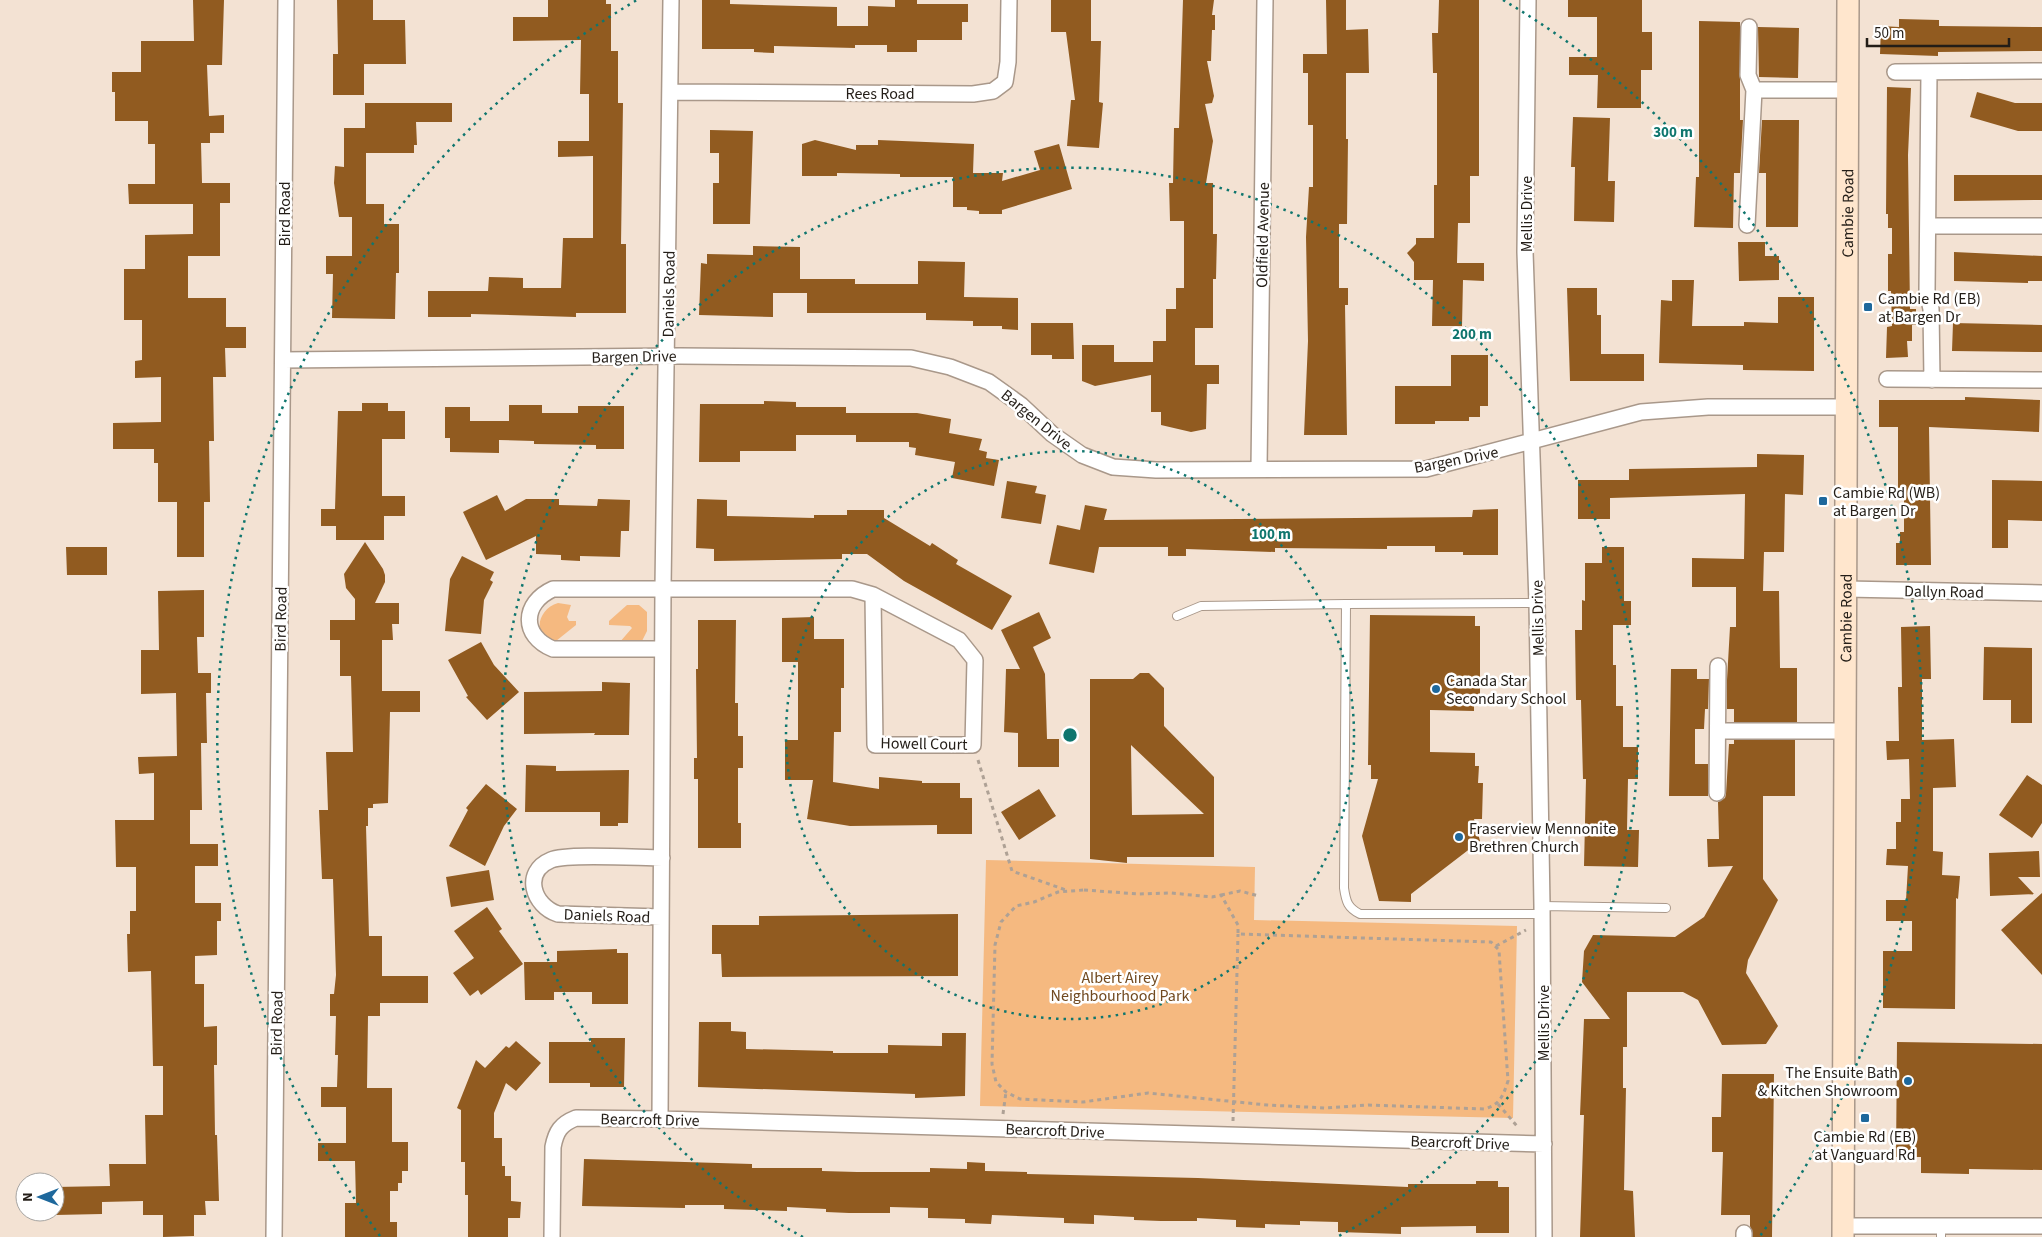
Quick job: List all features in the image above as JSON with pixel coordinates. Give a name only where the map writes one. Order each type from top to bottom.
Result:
[{"type":"main road","name":"Cambie Road","points":[[1843,1232],[1848,0]]},
{"type":"street","name":"Bird Road","points":[[274,1237],[286,0]]},
{"type":"street","name":"Daniels Road","points":[[660,1119],[662,649],[671,0]]},
{"type":"street","name":"Rees Road","points":[[670,92],[973,94],[993,91],[1005,82],[1008,62],[1009,0]]},
{"type":"street","name":"Oldfield Avenue","points":[[1259,469],[1266,0]]},
{"type":"street","name":"Mellis Drive","points":[[1528,0],[1525,252],[1530,443],[1535,503],[1537,603],[1542,910],[1544,1237]]},
{"type":"street","points":[[1747,225],[1754,90],[1748,76],[1750,27]]},
{"type":"street","points":[[1895,72],[2042,71]]},
{"type":"street","points":[[1929,72],[1927,291],[1931,309],[1932,380]]},
{"type":"street","points":[[1754,90],[1847,90]]},
{"type":"street","points":[[1928,226],[2042,226]]},
{"type":"street","name":"Bargen Drive","points":[[283,360],[667,356],[911,358],[950,367],[989,382],[1021,404],[1052,434],[1082,455],[1113,467],[1156,470],[1426,469],[1530,443],[1641,412],[1676,408],[1846,407]]},
{"type":"street","points":[[1887,379],[2042,380]]},
{"type":"street","points":[[662,649],[553,649],[543,645],[536,638],[529,618],[536,600],[553,589],[663,588]]},
{"type":"street","name":"Howell Court","points":[[663,588],[852,589],[873,595],[959,640],[975,660],[974,745],[875,745],[873,595]]},
{"type":"street","name":"Dallyn Road","points":[[1846,589],[2042,593]]},
{"type":"street","points":[[1717,793],[1718,666]]},
{"type":"street","points":[[1718,731],[1844,731]]},
{"type":"street","name":"Daniels Road","points":[[661,917],[558,914],[548,910],[540,903],[535,894],[534,883],[542,866],[558,858],[662,858]]},
{"type":"street","name":"Bearcroft Drive","points":[[552,1237],[553,1147],[556,1133],[567,1122],[576,1118],[1544,1144]]},
{"type":"street","points":[[1843,1232],[1941,1232],[2042,1226]]},
{"type":"lane","points":[[1177,616],[1201,606],[1537,603]]},
{"type":"lane","points":[[1346,604],[1344,880],[1346,902],[1351,909],[1360,914],[1666,908]]},
{"type":"path","points":[[974,745],[1012,871],[1069,891]]},
{"type":"path","points":[[1238,934],[1491,942],[1499,950],[1508,1080],[1503,1097],[1498,1104],[1484,1109],[1368,1105],[1326,1108],[1148,1093],[1083,1102],[1020,1099],[1006,1092],[996,1082],[992,1064],[995,945],[1001,922],[1016,906],[1034,902],[1058,892],[1069,891],[1221,895],[1240,891],[1259,896]]},
{"type":"path","points":[[1221,895],[1238,925],[1233,1128]]},
{"type":"path","points":[[1496,946],[1527,930]]},
{"type":"path","points":[[1002,1120],[1006,1092]]},
{"type":"path","points":[[1498,1104],[1521,1131]]},
{"type":"green space","points":[[558,603],[571,605],[567,617],[569,621],[576,621],[576,625],[556,641],[548,639],[543,635],[540,623],[545,611]]},
{"type":"green space","points":[[627,605],[639,605],[647,612],[647,631],[642,641],[619,643],[632,628],[630,626],[609,625],[609,621]]},
{"type":"green space","name":"Albert Airey Neighbourhood Park","points":[[986,860],[1255,867],[1254,920],[1517,926],[1513,1118],[980,1106]]},
{"type":"building","points":[[193,0],[224,0],[222,65],[207,65],[209,116],[224,115],[224,133],[210,133],[210,143],[201,143],[202,183],[230,183],[230,203],[220,203],[220,256],[188,256],[188,298],[226,298],[226,327],[246,327],[246,348],[225,348],[226,377],[213,377],[214,441],[209,441],[210,502],[204,502],[204,557],[177,557],[177,502],[158,502],[158,463],[154,463],[154,449],[113,449],[113,423],[161,422],[161,377],[135,378],[135,361],[142,360],[142,320],[124,320],[124,269],[145,269],[145,235],[193,234],[193,204],[129,204],[128,184],[155,184],[155,144],[148,144],[148,121],[115,121],[115,92],[112,92],[112,72],[141,72],[141,41],[194,41]]},
{"type":"building","points":[[337,0],[373,0],[373,20],[405,20],[406,64],[364,64],[364,95],[333,95],[333,54],[338,54]]},
{"type":"building","points":[[548,0],[606,0],[606,4],[611,4],[611,51],[618,51],[618,103],[623,103],[621,244],[626,244],[626,313],[576,313],[576,317],[471,314],[471,317],[428,317],[428,291],[488,291],[489,277],[523,278],[523,288],[561,288],[563,238],[593,238],[593,156],[558,157],[558,141],[589,141],[589,94],[580,94],[581,40],[513,41],[513,17],[548,17]]},
{"type":"building","points":[[702,0],[730,0],[730,4],[837,7],[837,26],[868,26],[868,6],[895,7],[895,0],[917,0],[917,4],[968,4],[968,22],[962,22],[962,40],[917,40],[917,52],[887,52],[887,45],[855,45],[855,48],[774,46],[774,53],[754,52],[754,49],[702,49]]},
{"type":"building","points":[[1051,0],[1091,0],[1091,41],[1101,41],[1099,102],[1103,103],[1099,148],[1067,146],[1071,100],[1075,100],[1066,32],[1051,32]]},
{"type":"building","points":[[1183,0],[1214,0],[1212,15],[1215,15],[1215,30],[1212,30],[1211,61],[1207,61],[1214,96],[1212,103],[1205,104],[1213,141],[1206,183],[1213,183],[1213,234],[1217,234],[1216,279],[1213,279],[1213,328],[1195,328],[1195,365],[1219,365],[1219,384],[1207,384],[1206,429],[1191,432],[1161,425],[1161,412],[1151,412],[1151,375],[1095,386],[1082,381],[1082,345],[1114,345],[1114,362],[1153,362],[1153,341],[1166,341],[1166,309],[1176,309],[1176,288],[1184,288],[1184,221],[1170,221],[1169,183],[1173,183],[1174,128],[1179,128]]},
{"type":"building","points":[[1326,0],[1346,0],[1346,30],[1368,29],[1369,73],[1346,73],[1346,139],[1348,139],[1347,224],[1339,224],[1339,288],[1348,288],[1348,305],[1345,305],[1347,435],[1304,435],[1308,341],[1306,237],[1309,187],[1313,187],[1313,125],[1308,125],[1308,73],[1303,73],[1303,54],[1327,54]]},
{"type":"building","points":[[1439,0],[1479,0],[1479,176],[1470,176],[1470,223],[1458,223],[1457,263],[1484,263],[1484,281],[1463,280],[1462,326],[1432,326],[1433,280],[1414,280],[1414,262],[1407,253],[1416,244],[1416,238],[1434,238],[1434,185],[1437,185],[1437,73],[1433,73],[1432,33],[1438,33]]},
{"type":"building","points":[[1568,0],[1642,0],[1642,32],[1652,32],[1652,70],[1641,70],[1641,108],[1597,108],[1598,75],[1569,75],[1569,57],[1597,57],[1597,17],[1568,17]]},
{"type":"building","points":[[1899,19],[1939,20],[1939,26],[2042,27],[2042,51],[1938,52],[1938,56],[1880,54],[1881,26],[1899,27]]},
{"type":"building","points":[[1699,21],[1740,22],[1740,120],[1743,120],[1740,173],[1734,173],[1733,228],[1694,227],[1696,177],[1699,177]]},
{"type":"building","points":[[1758,27],[1799,28],[1798,78],[1759,77]]},
{"type":"building","points":[[1887,87],[1911,88],[1908,155],[1910,309],[1916,309],[1916,325],[1912,325],[1912,341],[1907,341],[1908,357],[1886,358],[1887,327],[1892,326],[1891,291],[1888,291],[1888,254],[1892,254],[1892,228],[1888,228],[1888,214],[1886,214]]},
{"type":"building","points":[[1977,92],[2015,103],[2042,103],[2042,131],[2018,131],[1970,117]]},
{"type":"building","points":[[365,103],[452,103],[452,122],[416,122],[417,145],[414,145],[414,153],[366,153],[366,204],[384,204],[384,224],[399,224],[399,273],[396,273],[395,319],[332,318],[333,274],[326,274],[326,256],[352,256],[352,217],[339,217],[334,183],[335,166],[344,167],[344,128],[365,128]]},
{"type":"building","points":[[1573,117],[1610,118],[1608,181],[1615,181],[1614,222],[1574,221],[1575,167],[1571,167]]},
{"type":"building","points":[[1762,120],[1799,120],[1798,227],[1766,227],[1766,173],[1759,173]]},
{"type":"building","points":[[710,130],[753,131],[750,224],[713,224],[713,183],[719,183],[719,153],[710,153]]},
{"type":"building","points":[[815,140],[856,150],[856,145],[878,145],[878,140],[974,144],[973,173],[1003,173],[1002,181],[1040,170],[1034,151],[1059,144],[1072,189],[1002,210],[1002,214],[979,214],[979,211],[967,210],[967,207],[953,207],[953,177],[900,177],[900,174],[837,173],[837,176],[802,176],[802,144]]},
{"type":"building","points":[[1954,175],[2042,175],[2042,200],[1954,201]]},
{"type":"building","points":[[1738,242],[1765,242],[1765,256],[1779,256],[1779,280],[1739,281]]},
{"type":"building","points":[[753,246],[800,247],[800,279],[855,279],[855,284],[918,284],[918,261],[965,262],[964,297],[1018,298],[1018,330],[1002,329],[1002,326],[973,326],[973,321],[926,320],[926,313],[807,313],[807,293],[773,293],[773,317],[699,315],[701,263],[707,264],[707,254],[753,255]]},
{"type":"building","points":[[1954,252],[2042,256],[2042,281],[2028,281],[2028,283],[1954,281]]},
{"type":"building","points":[[1672,280],[1694,280],[1692,326],[1744,326],[1744,322],[1778,323],[1778,297],[1814,297],[1814,371],[1743,370],[1743,365],[1659,363],[1661,300],[1672,301]]},
{"type":"building","points":[[1567,288],[1597,288],[1597,315],[1601,315],[1601,354],[1644,354],[1644,381],[1570,381]]},
{"type":"building","points":[[1031,323],[1073,323],[1074,359],[1052,359],[1052,355],[1031,355]]},
{"type":"building","points":[[1953,323],[2042,325],[2042,352],[1952,351]]},
{"type":"building","points":[[1451,355],[1488,355],[1488,406],[1480,406],[1480,417],[1469,417],[1469,421],[1435,421],[1435,424],[1395,424],[1395,386],[1451,386]]},
{"type":"building","points":[[1965,397],[2040,400],[2039,432],[1929,427],[1931,565],[1896,565],[1896,543],[1900,543],[1900,532],[1904,532],[1904,499],[1898,499],[1898,427],[1879,427],[1879,400],[1965,400]]},
{"type":"building","points":[[764,401],[796,402],[796,407],[846,407],[846,413],[917,413],[951,419],[949,433],[982,439],[979,450],[987,452],[986,458],[999,460],[994,486],[952,478],[955,462],[915,455],[916,448],[909,447],[909,442],[856,442],[856,435],[796,435],[796,451],[740,451],[740,462],[699,462],[700,404],[764,404]]},
{"type":"building","points":[[362,403],[388,403],[388,411],[405,411],[405,439],[382,439],[382,496],[405,496],[405,516],[384,516],[384,540],[336,540],[336,526],[321,526],[321,509],[335,509],[338,411],[362,411]]},
{"type":"building","points":[[509,405],[542,405],[542,413],[578,413],[578,406],[624,406],[624,449],[596,449],[596,445],[534,444],[534,441],[499,440],[499,453],[450,452],[450,438],[445,438],[445,407],[470,407],[470,421],[509,421]]},
{"type":"building","points":[[1757,454],[1804,455],[1803,495],[1785,494],[1784,552],[1764,552],[1763,591],[1779,591],[1780,668],[1797,668],[1797,722],[1734,722],[1734,709],[1727,709],[1727,680],[1730,627],[1736,627],[1736,587],[1692,587],[1692,558],[1744,559],[1745,494],[1610,498],[1610,519],[1578,519],[1578,480],[1629,480],[1629,469],[1757,467]]},
{"type":"building","points":[[1992,480],[2042,481],[2042,521],[2008,520],[2008,548],[1992,548]]},
{"type":"building","points":[[1007,481],[1037,486],[1035,493],[1046,495],[1041,524],[1001,518]]},
{"type":"building","points":[[497,495],[505,511],[526,499],[559,499],[559,505],[597,506],[598,499],[630,500],[629,531],[621,531],[620,557],[580,556],[580,561],[561,560],[561,555],[536,554],[536,536],[486,560],[463,512]]},
{"type":"building","points":[[697,499],[727,500],[727,516],[814,518],[814,515],[847,515],[847,510],[884,510],[884,518],[930,546],[932,543],[958,560],[956,564],[1012,596],[992,630],[904,581],[867,554],[842,554],[842,559],[714,561],[714,549],[696,548]]},
{"type":"building","points":[[1085,505],[1107,509],[1104,520],[1472,517],[1473,510],[1498,509],[1498,555],[1463,555],[1463,552],[1435,552],[1435,546],[1387,546],[1387,549],[1275,548],[1275,552],[1186,549],[1186,556],[1168,556],[1168,547],[1099,547],[1094,573],[1049,564],[1057,525],[1080,530]]},
{"type":"building","points":[[365,542],[385,575],[385,582],[375,603],[399,603],[399,624],[392,624],[393,640],[382,640],[382,691],[420,691],[420,712],[390,712],[388,803],[373,804],[373,808],[368,808],[368,826],[366,826],[369,936],[382,936],[382,976],[428,976],[428,1003],[380,1003],[380,1016],[368,1016],[367,1088],[392,1088],[392,1142],[408,1142],[408,1171],[402,1171],[402,1183],[398,1183],[398,1191],[390,1191],[390,1222],[397,1222],[397,1237],[345,1237],[345,1203],[356,1203],[355,1161],[318,1161],[318,1143],[346,1143],[346,1107],[321,1107],[321,1087],[337,1087],[338,1055],[335,1055],[336,1016],[330,1016],[330,994],[334,994],[336,975],[333,879],[322,879],[319,810],[328,810],[326,752],[353,752],[351,676],[340,676],[340,640],[330,640],[330,620],[355,620],[355,599],[346,588],[344,574]]},
{"type":"building","points":[[66,547],[107,547],[107,575],[67,575]]},
{"type":"building","points":[[1602,547],[1624,547],[1624,601],[1631,601],[1631,625],[1613,625],[1613,665],[1616,665],[1616,706],[1623,706],[1623,747],[1638,747],[1638,779],[1628,779],[1627,830],[1639,830],[1638,867],[1584,866],[1586,779],[1583,779],[1581,700],[1576,700],[1575,630],[1582,630],[1582,600],[1585,601],[1585,563],[1602,563]]},
{"type":"building","points":[[462,556],[494,572],[490,580],[493,582],[484,600],[481,634],[445,631],[450,579]]},
{"type":"building","points":[[204,590],[204,637],[197,637],[198,673],[211,673],[211,693],[206,693],[207,743],[201,743],[202,810],[190,810],[190,844],[218,844],[218,866],[195,866],[195,903],[221,903],[221,921],[217,921],[217,955],[195,956],[195,984],[204,984],[204,1027],[217,1026],[217,1065],[214,1065],[215,1135],[217,1135],[219,1201],[205,1201],[206,1215],[194,1215],[194,1236],[163,1237],[163,1215],[143,1215],[143,1201],[102,1202],[102,1214],[65,1215],[65,1187],[110,1186],[109,1164],[146,1164],[145,1115],[163,1115],[163,1066],[153,1066],[151,971],[128,972],[127,934],[130,934],[130,911],[136,911],[136,867],[116,867],[115,820],[154,820],[154,773],[139,774],[138,757],[177,756],[176,693],[141,694],[141,650],[159,650],[158,591]]},
{"type":"building","points":[[1039,612],[1051,638],[1033,647],[1045,674],[1047,739],[1059,739],[1059,767],[1018,767],[1018,733],[1004,732],[1006,669],[1020,669],[1001,630]]},
{"type":"building","points":[[1370,615],[1475,616],[1475,626],[1480,626],[1480,702],[1474,702],[1474,711],[1430,710],[1430,752],[1475,753],[1475,766],[1479,766],[1478,783],[1483,783],[1482,819],[1474,819],[1480,841],[1411,894],[1411,902],[1379,901],[1362,836],[1378,779],[1371,779],[1371,765],[1368,765]]},
{"type":"building","points":[[814,617],[814,639],[844,639],[844,688],[841,688],[841,732],[834,732],[833,782],[879,789],[879,777],[922,781],[922,783],[960,783],[960,798],[972,798],[972,834],[937,834],[937,825],[850,826],[807,819],[813,780],[785,780],[785,740],[798,740],[798,662],[782,662],[782,618]]},
{"type":"building","points":[[698,620],[736,620],[735,703],[738,703],[738,736],[743,736],[743,768],[738,768],[738,823],[741,823],[741,848],[698,848],[698,779],[694,779],[694,758],[697,758],[696,669],[698,669]]},
{"type":"building","points":[[1930,626],[1931,679],[1922,679],[1922,740],[1954,739],[1956,787],[1933,788],[1933,851],[1943,852],[1942,875],[1960,876],[1958,899],[1956,898],[1955,1009],[1883,1008],[1883,951],[1912,951],[1912,921],[1886,921],[1886,900],[1906,900],[1908,866],[1886,865],[1887,849],[1896,849],[1896,822],[1901,822],[1901,799],[1910,799],[1909,759],[1887,760],[1886,741],[1899,741],[1898,687],[1902,687],[1901,627]]},
{"type":"building","points":[[481,642],[494,665],[519,692],[487,720],[466,697],[468,696],[448,660]]},
{"type":"building","points":[[1984,647],[2032,648],[2032,723],[2011,723],[2011,700],[1983,700]]},
{"type":"building","points":[[1671,669],[1697,669],[1697,679],[1709,679],[1708,709],[1705,709],[1704,729],[1695,729],[1695,764],[1708,764],[1708,796],[1669,796]]},
{"type":"building","points":[[1140,673],[1149,673],[1164,688],[1164,726],[1214,777],[1214,857],[1127,857],[1127,863],[1090,859],[1090,679],[1133,679]],"holes":[[[1131,745],[1204,814],[1132,815]]]},
{"type":"building","points":[[602,682],[630,683],[629,735],[594,735],[595,733],[524,734],[524,692],[602,691]]},
{"type":"building","points":[[1734,740],[1795,740],[1795,796],[1763,796],[1763,879],[1778,900],[1748,960],[1746,973],[1778,1026],[1766,1044],[1722,1045],[1698,1000],[1683,992],[1627,992],[1627,1047],[1623,1047],[1623,1088],[1626,1088],[1624,1190],[1633,1191],[1635,1237],[1580,1237],[1584,1115],[1580,1115],[1584,1019],[1610,1019],[1582,982],[1584,951],[1593,935],[1675,937],[1704,917],[1733,866],[1708,867],[1707,839],[1719,839],[1718,802],[1725,798],[1729,744],[1734,744]]},
{"type":"building","points":[[526,765],[556,766],[556,771],[629,770],[628,823],[618,823],[618,826],[600,826],[600,812],[525,812]]},
{"type":"building","points":[[2027,775],[2042,785],[2042,823],[2032,838],[1999,815]]},
{"type":"building","points":[[486,784],[517,809],[504,826],[485,866],[449,846],[468,810],[466,808]]},
{"type":"building","points":[[1039,789],[1056,816],[1019,840],[1001,812]]},
{"type":"building","points":[[2039,851],[2040,877],[2018,877],[2034,894],[1990,896],[1989,853]]},
{"type":"building","points":[[489,870],[494,900],[451,907],[446,877]]},
{"type":"building","points":[[2042,893],[2042,975],[2001,930]]},
{"type":"building","points":[[487,907],[502,929],[499,931],[523,964],[481,995],[478,990],[470,996],[453,973],[474,958],[454,931]]},
{"type":"building","points":[[958,914],[958,976],[722,977],[721,954],[712,954],[712,925],[759,925],[759,916]]},
{"type":"building","points":[[617,949],[617,953],[628,953],[628,1004],[592,1004],[592,992],[554,992],[554,1000],[525,1000],[524,962],[557,962],[557,951]]},
{"type":"building","points":[[699,1022],[731,1022],[731,1031],[746,1032],[746,1049],[833,1051],[833,1053],[888,1053],[888,1045],[942,1046],[942,1033],[966,1033],[965,1096],[915,1098],[915,1094],[698,1087]]},
{"type":"building","points":[[591,1038],[625,1038],[624,1087],[590,1087],[590,1083],[549,1083],[549,1042],[591,1042]]},
{"type":"building","points":[[516,1041],[541,1063],[516,1091],[506,1083],[494,1113],[494,1138],[502,1138],[502,1166],[505,1166],[505,1176],[511,1176],[511,1201],[521,1202],[520,1218],[508,1218],[508,1237],[468,1237],[468,1195],[465,1195],[465,1162],[461,1162],[461,1110],[457,1108],[476,1060],[485,1068],[506,1046],[509,1048]]},
{"type":"building","points":[[1897,1042],[2042,1044],[2042,1170],[1969,1169],[1969,1174],[1921,1173],[1921,1157],[1896,1157]]},
{"type":"building","points":[[1722,1074],[1774,1074],[1772,1237],[1753,1237],[1750,1215],[1721,1215],[1723,1152],[1712,1152],[1712,1117],[1721,1117]]},
{"type":"building","points":[[584,1159],[752,1164],[752,1168],[822,1168],[822,1171],[857,1172],[930,1172],[930,1168],[967,1169],[967,1162],[985,1163],[985,1171],[1027,1172],[1027,1174],[1198,1178],[1408,1187],[1408,1184],[1476,1184],[1476,1181],[1498,1181],[1498,1187],[1509,1187],[1509,1233],[1476,1233],[1476,1226],[1401,1227],[1401,1234],[1338,1232],[1338,1222],[1300,1221],[1300,1225],[1265,1224],[1265,1228],[1236,1227],[1236,1220],[1197,1218],[1197,1221],[1161,1221],[1134,1220],[1134,1217],[1094,1215],[1094,1224],[1064,1223],[1064,1218],[992,1215],[991,1224],[965,1223],[965,1219],[928,1218],[928,1208],[890,1207],[890,1213],[849,1213],[826,1212],[826,1209],[787,1207],[787,1211],[724,1209],[724,1205],[685,1205],[685,1208],[582,1206]]},
{"type":"place","name":"Cambie Rd (EB) at Bargen Dr","points":[[1868,307]]},
{"type":"place","name":"Cambie Rd (WB) at Bargen Dr","points":[[1823,501]]},
{"type":"place","name":"Canada Star Secondary School","points":[[1436,689]]},
{"type":"place","name":"Fraserview Mennonite Brethren Church","points":[[1459,837]]},
{"type":"place","name":"The Ensuite Bath & Kitchen Showroom","points":[[1908,1081]]},
{"type":"place","name":"Cambie Rd (EB) at Vanguard Rd","points":[[1865,1118]]}]
